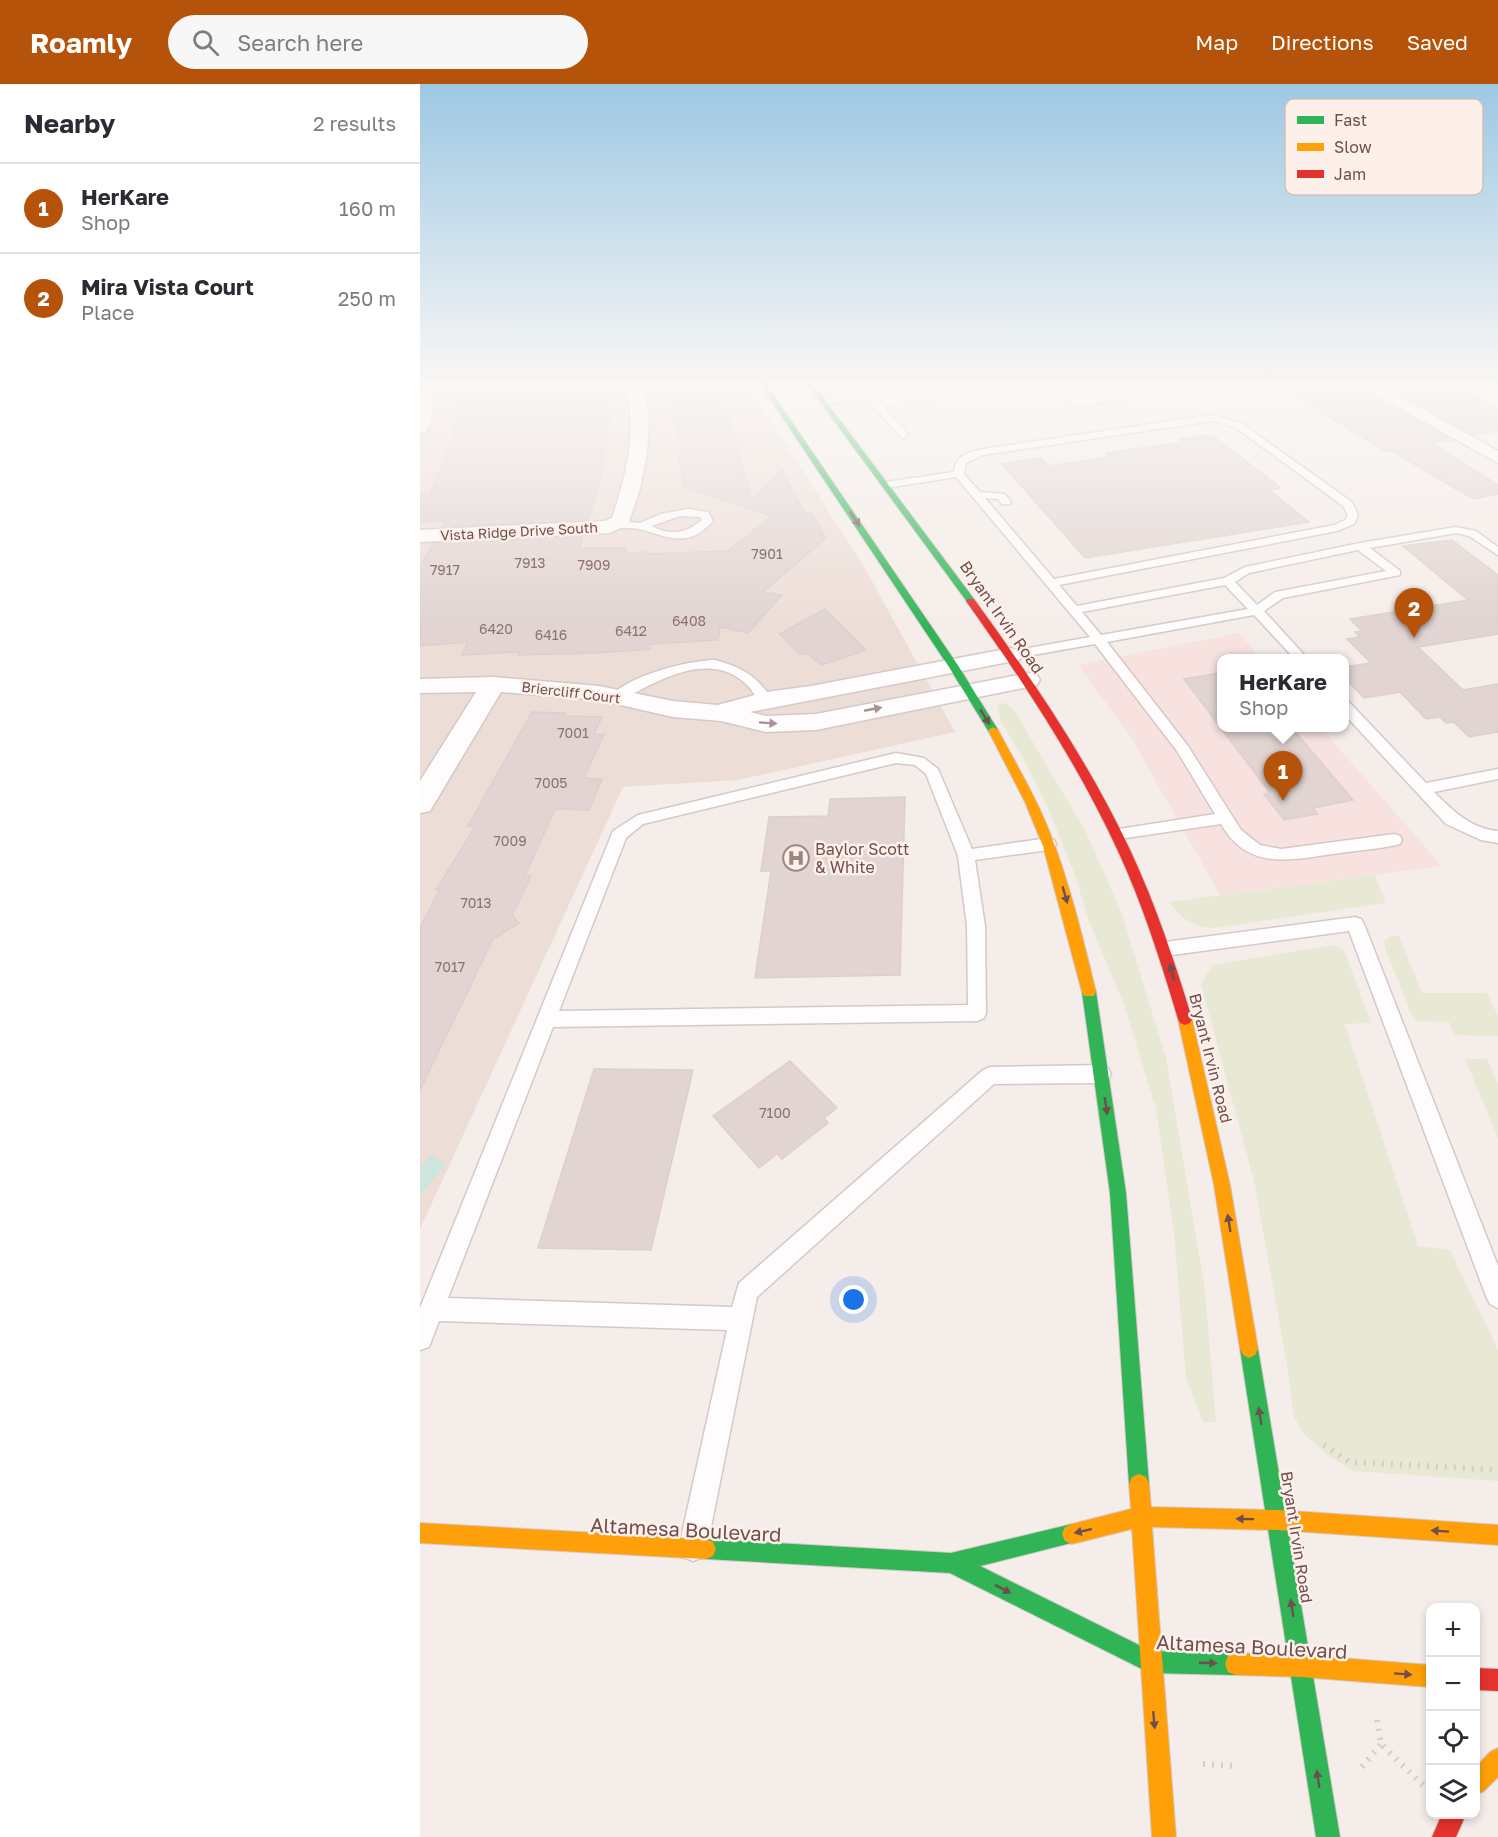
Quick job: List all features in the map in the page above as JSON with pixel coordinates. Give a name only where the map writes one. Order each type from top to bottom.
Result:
[{"type":"main road","points":[[818,466],[954,666],[993,730],[1022,785],[1048,844],[1071,917],[1093,1011],[1118,1193],[1164,1837]]},
{"type":"main road","name":"Bryant Irvin Road","points":[[872,466],[1011,655],[1092,783],[1119,834],[1165,949],[1204,1091],[1222,1185],[1328,1837]]},
{"type":"main road","name":"Altamesa Boulevard","points":[[420,1533],[951,1563],[1140,1517],[1277,1520],[1498,1534]]},
{"type":"main road","name":"Altamesa Boulevard","points":[[951,1563],[1150,1662],[1301,1666],[1426,1676]]},
{"type":"main road","points":[[1480,1679],[1498,1680]]},
{"type":"main road","points":[[1480,1779],[1498,1761]]},
{"type":"main road","points":[[1444,1837],[1452,1819]]},
{"type":"street","points":[[617,524],[621,521],[626,505],[635,466]]},
{"type":"street","name":"Vista Ridge Drive South","points":[[420,536],[587,528],[617,524]]},
{"type":"street","name":"Briercliff Court","points":[[721,713],[766,700],[828,691],[1011,655]]},
{"type":"street","name":"Briercliff Court","points":[[420,686],[493,684],[555,688],[617,697],[673,710],[721,713],[766,724],[816,722],[1028,680]]},
{"type":"street","points":[[420,804],[493,684]]},
{"type":"street","points":[[828,691],[839,716]]},
{"type":"lane","points":[[958,466],[959,474],[977,495],[1005,521],[1183,749],[1235,837],[1259,851],[1271,854],[1290,854],[1394,840]]},
{"type":"lane","points":[[1052,583],[1337,528],[1350,522],[1353,515],[1348,504],[1295,466]]},
{"type":"lane","points":[[886,485],[959,474]]},
{"type":"lane","points":[[977,495],[1001,496],[1006,502]]},
{"type":"lane","points":[[617,524],[642,526],[671,536],[692,534],[708,521],[705,514],[691,511],[675,513],[642,526]]},
{"type":"lane","points":[[1075,610],[1228,581],[1245,570],[1360,546],[1456,530],[1472,533],[1498,552]]},
{"type":"lane","points":[[1011,655],[1256,611],[1279,595],[1395,573],[1360,546]]},
{"type":"lane","points":[[1228,581],[1297,654]]},
{"type":"lane","points":[[617,697],[662,673],[677,668],[708,664],[724,665],[740,671],[752,680],[766,700]]},
{"type":"lane","points":[[1349,710],[1452,820],[1487,836],[1498,837]]},
{"type":"lane","points":[[420,1338],[432,1309],[546,1019],[619,835],[638,820],[896,759],[919,761],[933,772],[966,856],[976,926],[977,1013],[546,1019]]},
{"type":"lane","points":[[1423,789],[1498,774]]},
{"type":"lane","points":[[1119,834],[1225,818]]},
{"type":"lane","points":[[966,856],[1048,844]]},
{"type":"lane","points":[[1165,949],[1355,924],[1498,1296]]},
{"type":"lane","points":[[693,1548],[747,1291],[990,1076],[1101,1074]]},
{"type":"lane","points":[[432,1309],[741,1319]]},
{"type":"path","points":[[1324,1445],[1350,1462],[1498,1470]]},
{"type":"path","points":[[1377,1720],[1381,1744],[1426,1788]]},
{"type":"path","points":[[1355,1776],[1381,1744]]},
{"type":"path","points":[[1197,1764],[1235,1766]]},
{"type":"shaded area","points":[[420,466],[799,466],[866,570],[955,732],[738,780],[623,787],[420,1229]]},
{"type":"shaded area","points":[[1239,633],[1257,654],[1217,654],[1217,732],[1325,732],[1442,866],[1220,895],[1129,734],[1078,665]]},
{"type":"green space","points":[[1005,703],[1014,710],[1086,832],[1121,911],[1166,1058],[1205,1290],[1216,1422],[1203,1422],[1186,1379],[1174,1233],[1156,1109],[1124,1004],[1089,922],[1076,878],[1049,810],[1026,763],[1000,720],[997,704]]},
{"type":"green space","points":[[1375,875],[1386,903],[1214,928],[1188,921],[1169,902]]},
{"type":"green space","points":[[1391,936],[1399,936],[1422,993],[1487,993],[1498,1016],[1498,1036],[1454,1035],[1449,1022],[1417,1021],[1412,1016],[1386,950],[1384,941]]},
{"type":"green space","points":[[1334,945],[1345,952],[1371,1023],[1345,1024],[1418,1246],[1450,1250],[1498,1350],[1498,1481],[1353,1471],[1328,1455],[1304,1434],[1294,1417],[1254,1181],[1201,984],[1212,965]]},
{"type":"green space","points":[[1465,1059],[1487,1059],[1498,1084],[1498,1138]]},
{"type":"water","points":[[431,1155],[446,1164],[420,1195],[420,1168]]},
{"type":"building","points":[[442,466],[602,466],[588,520],[443,527],[447,521],[420,522],[420,495],[430,495]]},
{"type":"building","points":[[681,466],[742,466],[752,500],[782,470],[805,514],[812,513],[826,538],[763,592],[782,595],[748,633],[720,627],[718,640],[650,644],[650,649],[598,653],[518,655],[519,652],[462,655],[468,642],[420,646],[420,566],[433,544],[583,536],[580,548],[626,548],[625,553],[728,551],[772,516],[684,487]]},
{"type":"building","points":[[1004,466],[1252,466],[1281,488],[1269,490],[1309,522],[1085,558]]},
{"type":"building","points":[[1417,466],[1467,466],[1498,485],[1498,494],[1473,499]]},
{"type":"building","points":[[1452,540],[1498,575],[1498,634],[1418,647],[1463,690],[1498,684],[1498,732],[1469,737],[1454,722],[1446,723],[1440,717],[1426,719],[1400,692],[1364,698],[1349,682],[1349,666],[1371,663],[1347,639],[1360,637],[1355,632],[1362,631],[1350,619],[1468,600],[1403,546]]},
{"type":"building","points":[[825,609],[866,650],[822,665],[806,653],[800,655],[780,634]]},
{"type":"building","points":[[1217,674],[1217,723],[1184,679]]},
{"type":"building","points":[[532,712],[602,717],[594,734],[604,734],[584,778],[602,779],[589,810],[555,809],[525,876],[531,876],[512,915],[519,923],[493,939],[420,1090],[420,927],[440,890],[436,890],[475,827],[468,826]]},
{"type":"building","points":[[1224,732],[1295,732],[1353,800],[1313,808],[1318,814],[1284,820],[1264,794],[1270,793]]},
{"type":"building","points":[[905,797],[900,975],[755,978],[771,871],[761,871],[769,817],[828,816],[830,799]]},
{"type":"building","points":[[790,1061],[837,1108],[824,1118],[828,1123],[782,1159],[777,1154],[759,1168],[713,1116]]},
{"type":"building","points":[[594,1069],[693,1070],[651,1250],[538,1248]]},
{"type":"traffic: fast","points":[[818,466],[954,667],[993,730]]},
{"type":"traffic: fast","points":[[871,466],[971,601]]},
{"type":"traffic: fast","points":[[1089,992],[1118,1193],[1139,1484]]},
{"type":"traffic: fast","points":[[1249,1349],[1328,1837]]},
{"type":"traffic: fast","points":[[706,1549],[951,1563],[1072,1534]]},
{"type":"traffic: fast","points":[[951,1563],[1150,1662],[1236,1664]]},
{"type":"traffic: slow","points":[[993,730],[1030,802],[1049,846],[1066,900],[1089,992]]},
{"type":"traffic: slow","points":[[1185,1019],[1222,1185],[1249,1349]]},
{"type":"traffic: slow","points":[[1139,1484],[1164,1837]]},
{"type":"traffic: slow","points":[[1072,1534],[1140,1517],[1277,1520],[1498,1535]]},
{"type":"traffic: slow","points":[[420,1533],[706,1549]]},
{"type":"traffic: slow","points":[[1236,1664],[1301,1666],[1426,1676]]},
{"type":"traffic: slow","points":[[1480,1779],[1498,1760]]},
{"type":"traffic: jam","points":[[971,601],[1039,700],[1099,800],[1147,905],[1168,961],[1185,1019]]},
{"type":"traffic: jam","points":[[1480,1679],[1498,1680]]},
{"type":"traffic: jam","points":[[1444,1837],[1452,1819]]},
{"type":"place","name":"Mira Vista Court","points":[[1414,638]]},
{"type":"place","name":"HerKare","points":[[1283,801]]},
{"type":"place","name":"Baylor Scott & White","points":[[796,858]]}]
